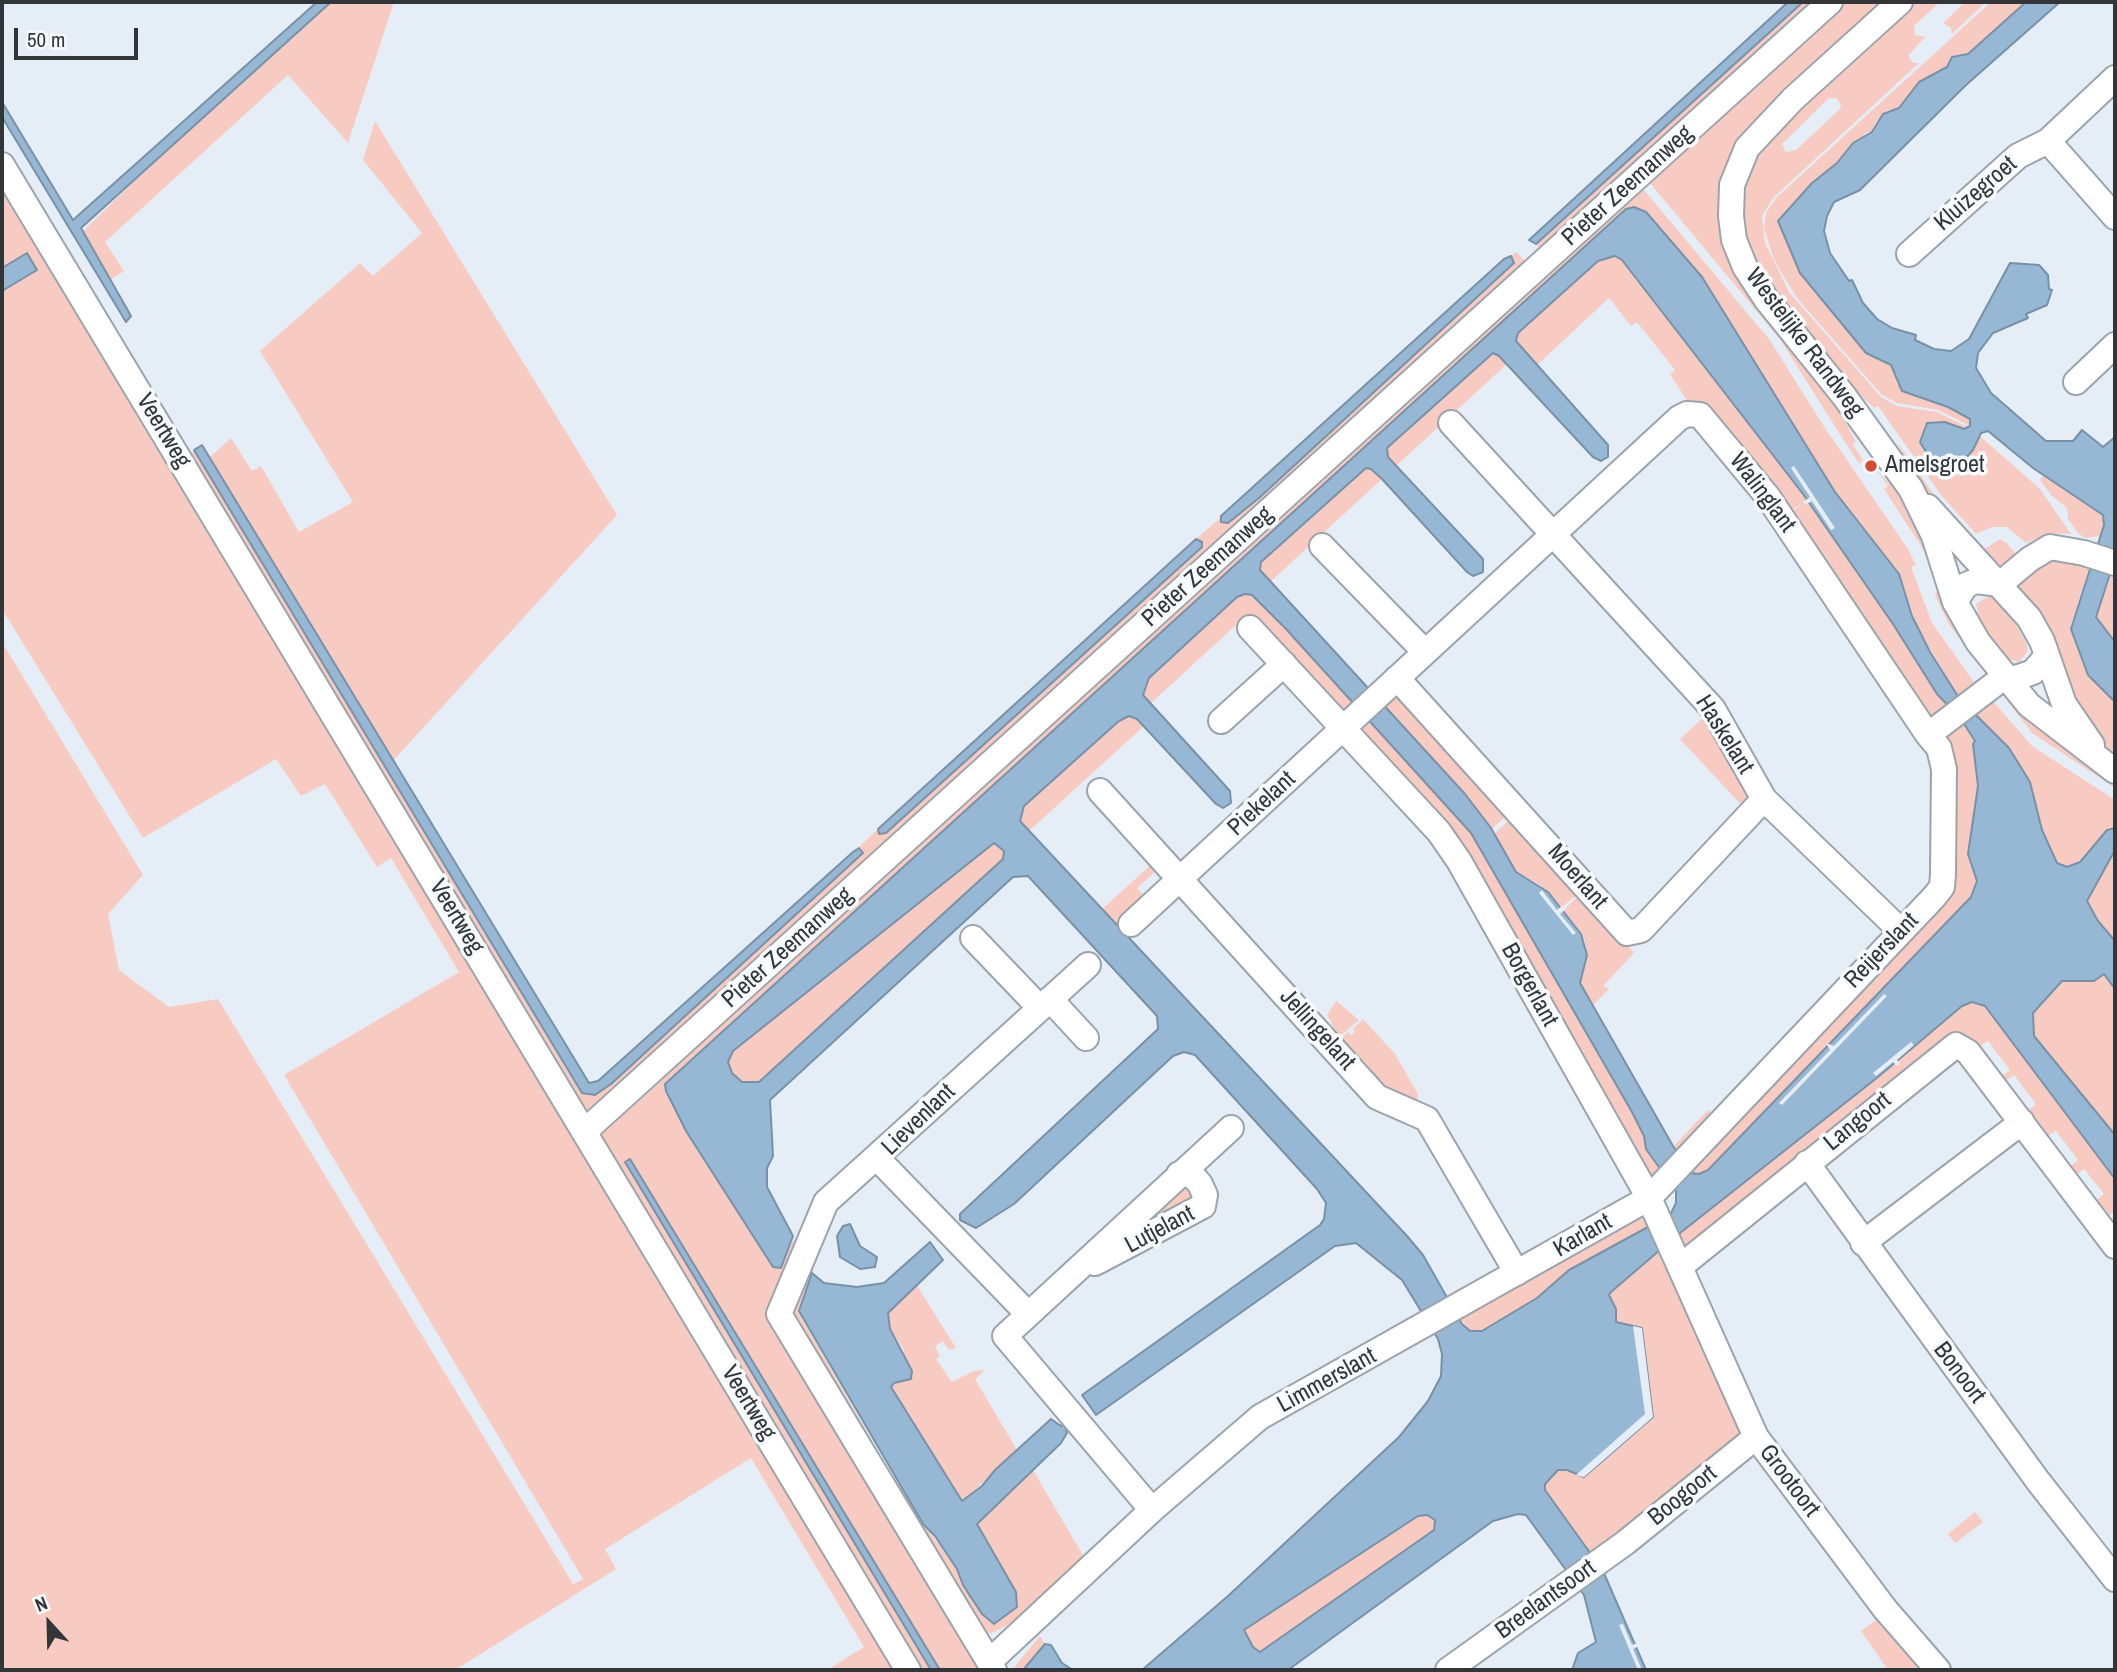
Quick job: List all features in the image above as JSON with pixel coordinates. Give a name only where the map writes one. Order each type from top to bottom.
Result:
[{"type":"street","name":"Pieter Zeemanweg","points":[[585,1131],[1830,2]]},
{"type":"street","name":"Westelijke Randweg","points":[[1900,2],[1793,99],[1752,141],[1735,172],[1731,216],[1739,254],[1752,279],[1844,396],[1911,489],[2029,618],[2047,656],[2064,704],[2110,766]]},
{"type":"street","name":"Kluizegroet","points":[[1909,254],[2018,156],[2048,141],[2115,78]]},
{"type":"street","points":[[2048,141],[2115,218]]},
{"type":"street","name":"Veertweg","points":[[2,165],[908,1670]]},
{"type":"street","points":[[2076,382],[2115,345]]},
{"type":"street","name":"Walinglant","points":[[1346,725],[1679,418],[1687,414],[1700,415],[1768,497],[1936,729]]},
{"type":"street","points":[[1451,423],[1552,534]]},
{"type":"street","name":"Westelijke Randweg","points":[[1911,489],[1934,536],[1955,602],[1969,630],[2004,677],[2042,717],[2110,766]]},
{"type":"street","name":"Haskelant","points":[[1552,534],[1713,709],[1764,799],[1901,931]]},
{"type":"street","points":[[1322,546],[1425,652]]},
{"type":"street","points":[[1955,602],[1959,593],[1972,582],[1987,580],[2000,584],[2044,549],[2055,547],[2084,553],[2115,564]]},
{"type":"street","points":[[1250,628],[1346,725]]},
{"type":"street","points":[[1936,729],[2004,677],[2016,678],[2034,672],[2047,656]]},
{"type":"street","points":[[1220,721],[1284,664]]},
{"type":"street","name":"Moerlant","points":[[1391,682],[1627,933],[1641,930],[1764,799]]},
{"type":"street","name":"Piekelant","points":[[1180,879],[1346,725]]},
{"type":"street","name":"Borgerlant","points":[[1346,725],[1439,832],[1459,861],[1656,1197],[1676,1257]]},
{"type":"street","name":"Reijerslant","points":[[1656,1197],[1687,1155],[1941,887],[1944,769],[1936,729]]},
{"type":"street","name":"Jellingelant","points":[[1100,791],[1377,1097],[1427,1119],[1517,1273]]},
{"type":"street","points":[[1131,924],[1180,879]]},
{"type":"street","points":[[973,938],[1086,1038]]},
{"type":"street","name":"Lievenlant","points":[[1028,1314],[876,1157],[1088,965]]},
{"type":"street","name":"Langoort","points":[[1676,1257],[1807,1163],[1956,1045],[1968,1052],[2115,1246]]},
{"type":"street","points":[[1863,1243],[2022,1122]]},
{"type":"street","name":"Lutjelant","points":[[1152,1510],[1005,1336],[1231,1128]]},
{"type":"street","points":[[876,1157],[827,1202],[779,1314],[991,1666]]},
{"type":"street","name":"Bonoort","points":[[1807,1163],[2038,1481],[2115,1579]]},
{"type":"street","name":"Lutjelant","points":[[1072,1273],[1203,1206],[1205,1195],[1200,1184],[1192,1175],[1179,1174]]},
{"type":"street","name":"Karlant","points":[[1517,1273],[1656,1197]]},
{"type":"street","name":"Grootoort","points":[[1676,1257],[1756,1437],[1885,1609],[1938,1670]]},
{"type":"street","name":"Limmerslant","points":[[991,1666],[1152,1510],[1260,1418],[1517,1273]]},
{"type":"street","name":"Boogoort","points":[[1610,1553],[1756,1437]]},
{"type":"street","name":"Breelantsoort","points":[[1448,1670],[1610,1553]]},
{"type":"shaded area","points":[[329,2],[394,2],[348,143],[288,75],[105,242],[124,271],[104,284],[76,238],[166,150]]},
{"type":"shaded area","points":[[1803,2],[1821,2],[1544,253],[1536,244]]},
{"type":"shaded area","points":[[1837,2],[1888,2],[1734,149],[1720,182],[1718,220],[1723,248],[1733,271],[1823,382],[1856,442],[1852,444],[1863,460],[1859,464],[1779,338],[1645,177]]},
{"type":"shaded area","points":[[1912,2],[1940,2],[1914,26],[1915,35],[1925,37],[1908,56],[1913,63],[1919,63],[1774,197],[1762,216],[1765,243],[1789,292],[1881,397],[1897,406],[1936,412],[1968,427],[1964,429],[1945,422],[1931,422],[1926,426],[1921,447],[1936,469],[1946,472],[1961,463],[1973,450],[1980,436],[2040,489],[2071,534],[2051,533],[2026,543],[2007,527],[1992,527],[1976,534],[1941,495],[1878,406],[1874,408],[1840,375],[1758,271],[1746,239],[1742,215],[1746,182],[1769,138],[1807,97]],"holes":[[[1829,98],[1836,98],[1841,104],[1840,109],[1796,150],[1786,152],[1782,144]]]},
{"type":"shaded area","points":[[1965,2],[1986,2],[1952,34],[1951,28],[1943,23]]},
{"type":"shaded area","points":[[1991,2],[2026,2],[1968,54],[1955,55],[1947,67],[1919,82],[1899,108],[1886,111],[1875,123],[1872,132],[1866,133],[1835,165],[1812,183],[1778,221],[1800,274],[1871,357],[1879,357],[1891,365],[1897,383],[1906,393],[1948,407],[1968,417],[1970,426],[1938,410],[1897,403],[1882,395],[1797,298],[1774,260],[1764,228],[1766,213],[1776,198]]},
{"type":"shaded area","points":[[375,121],[617,515],[392,762],[209,458],[231,438],[252,471],[261,466],[299,532],[353,502],[260,351],[360,263],[373,276],[422,233],[363,160]]},
{"type":"shaded area","points":[[1638,183],[1769,339],[1823,425],[1908,549],[1916,565],[1911,567],[1932,623],[1976,685],[1959,698],[1918,629],[1899,574],[1835,492],[1702,277],[1646,212],[1635,207],[1626,209],[667,1081],[686,1131],[748,1228],[781,1268],[793,1240],[797,1250],[770,1322],[806,1384],[817,1390],[985,1670],[940,1670],[630,1160],[626,1162],[931,1670],[916,1670],[601,1141],[602,1132]]},
{"type":"shaded area","points":[[2,187],[894,1670],[827,1670],[864,1647],[751,1458],[605,1549],[616,1569],[455,1670],[2,1670],[2,642],[143,875],[108,914],[119,970],[169,1007],[218,999],[573,1584],[583,1579],[284,1075],[459,972],[391,858],[377,867],[325,784],[301,796],[276,759],[143,838],[2,609],[2,291],[37,270],[27,253],[2,268]]},
{"type":"shaded area","points":[[1516,252],[1525,261],[1526,270],[591,1111],[585,1110],[188,460],[194,450],[572,1079],[580,1091],[591,1096],[611,1084],[861,856],[858,848],[878,829],[880,834],[886,833],[1202,547],[1200,540],[1196,539],[1220,518],[1226,524],[1259,498],[1514,263],[1511,256]]},
{"type":"shaded area","points":[[1614,256],[1622,260],[1803,494],[1893,624],[1937,694],[1948,706],[1934,717],[1928,716],[1788,515],[1803,503],[1786,513],[1688,402],[1670,374],[1675,370],[1637,322],[1631,326],[1609,298],[1536,366],[1517,346],[1518,333],[1598,261]]},
{"type":"shaded area","points":[[1496,354],[1507,364],[1396,466],[1388,457],[1388,446],[1486,356]]},
{"type":"shaded area","points":[[1897,442],[1938,500],[1973,539],[1921,489]]},
{"type":"shaded area","points":[[1366,468],[1382,479],[1269,583],[1260,570],[1261,562]]},
{"type":"shaded area","points":[[1875,469],[1913,507],[1927,555],[1884,489],[1888,486]]},
{"type":"shaded area","points":[[2043,476],[2101,512],[2105,521],[2100,536],[2085,538],[2078,533],[2068,519],[2067,508],[2051,495],[2040,480]]},
{"type":"shaded area","points":[[2000,539],[2007,543],[2019,558],[2001,565],[1992,562],[1980,552]]},
{"type":"shaded area","points":[[2044,558],[2082,560],[2080,566],[2089,568],[2071,625],[2088,675],[2115,702],[2115,758],[2093,735],[2018,592],[2020,582]]},
{"type":"shaded area","points":[[2112,575],[2115,577],[2115,642],[2096,617]]},
{"type":"shaded area","points":[[1939,585],[1985,672],[1948,623],[1935,595]]},
{"type":"shaded area","points":[[1252,595],[1261,603],[1357,706],[1343,719],[1247,615],[1150,704],[1143,695],[1149,678],[1237,597]]},
{"type":"shaded area","points":[[1989,596],[2006,609],[2026,642],[2028,651],[2019,662],[2007,659],[1981,624],[1976,604]]},
{"type":"shaded area","points":[[1400,690],[1511,811],[1492,829],[1382,706]]},
{"type":"shaded area","points":[[2003,695],[2009,695],[2115,781],[2115,788],[2032,733]]},
{"type":"shaded area","points":[[1992,700],[2032,746],[2115,800],[2115,828],[2107,830],[2075,865],[2061,867],[2057,863],[2042,830],[2030,782],[2009,748],[1990,732],[1973,710]]},
{"type":"shaded area","points":[[1708,713],[1752,789],[1746,810],[1680,739]]},
{"type":"shaded area","points":[[1125,717],[1133,717],[1144,726],[1028,832],[1019,819],[1024,806]]},
{"type":"shaded area","points":[[1369,719],[1471,833],[1488,859],[1632,1112],[1644,1136],[1646,1149],[1661,1169],[1656,1174],[1649,1174],[1462,853],[1355,731]]},
{"type":"shaded area","points":[[1961,719],[1975,737],[1978,786],[1968,854],[1977,881],[1971,897],[1708,1170],[1699,1174],[1691,1173],[1689,1170],[1939,903],[1944,736]]},
{"type":"shaded area","points":[[1515,815],[1581,891],[1561,908],[1539,884],[1516,872],[1496,839],[1494,834]]},
{"type":"shaded area","points":[[994,843],[1004,851],[1003,859],[759,1082],[742,1082],[732,1073],[728,1062],[733,1051]]},
{"type":"shaded area","points":[[2115,850],[2115,941],[2086,901]]},
{"type":"shaded area","points":[[1153,863],[1156,871],[1137,888],[1147,899],[1116,927],[1104,914],[1106,912],[1101,910]]},
{"type":"shaded area","points":[[1580,894],[1590,901],[1634,953],[1603,986],[1609,989],[1593,1005],[1579,979],[1587,955],[1585,941],[1563,911]]},
{"type":"shaded area","points":[[2104,974],[2115,989],[2115,1135],[2034,1036],[2033,1013],[2062,981],[2094,981]]},
{"type":"shaded area","points":[[1336,1001],[1359,1020],[1339,1037],[1327,1015]]},
{"type":"shaded area","points":[[1972,1002],[1985,1006],[2115,1179],[2115,1211],[2103,1219],[2092,1204],[2104,1194],[2084,1169],[2072,1178],[2066,1170],[2078,1160],[2056,1131],[2043,1139],[2024,1114],[2036,1104],[2014,1075],[2001,1084],[1998,1079],[2010,1070],[1988,1041],[1976,1049],[1965,1035],[1960,1033],[1942,1047],[1938,1042],[1874,1093],[1878,1099],[1686,1250],[1675,1237],[1878,1077],[1962,1006]]},
{"type":"shaded area","points":[[1363,1019],[1395,1054],[1418,1094],[1417,1102],[1396,1099],[1338,1042],[1348,1032],[1351,1035],[1355,1032],[1353,1029]]},
{"type":"shaded area","points":[[1708,1110],[1712,1114],[1677,1152],[1673,1147]]},
{"type":"shaded area","points":[[1178,1186],[1190,1186],[1195,1199],[1117,1248]]},
{"type":"shaded area","points":[[1642,1215],[1650,1225],[1569,1270],[1537,1298],[1482,1331],[1470,1331],[1457,1315]]},
{"type":"shaded area","points":[[1660,1249],[1743,1434],[1589,1554],[1545,1491],[1544,1484],[1558,1470],[1575,1474],[1633,1325],[1616,1322],[1616,1309],[1609,1295]]},
{"type":"shaded area","points":[[810,1264],[814,1272],[799,1311],[801,1317],[886,1465],[957,1569],[963,1585],[982,1614],[994,1624],[1017,1607],[1016,1592],[977,1523],[1033,1470],[1088,1564],[1006,1626],[991,1633],[978,1631],[791,1311]]},
{"type":"shaded area","points":[[916,1284],[956,1348],[949,1350],[943,1341],[935,1346],[940,1356],[936,1359],[952,1382],[974,1371],[985,1370],[975,1379],[1017,1450],[962,1502],[891,1387],[904,1350],[890,1329],[887,1313]]},
{"type":"shaded area","points":[[1975,1512],[1983,1522],[1955,1543],[1948,1534]]},
{"type":"shaded area","points":[[1427,1515],[1435,1520],[1434,1530],[1260,1652],[1253,1647],[1244,1630],[1418,1516]]},
{"type":"shaded area","points":[[1882,1616],[1928,1670],[1888,1670],[1861,1631]]},
{"type":"shaded area","points":[[1040,1636],[1045,1644],[1023,1670],[1012,1670]]},
{"type":"water","points":[[317,2],[331,2],[81,228],[131,316],[126,322],[2,117],[2,102],[73,220]]},
{"type":"water","points":[[1788,2],[1803,2],[1536,244],[1529,240]]},
{"type":"water","points":[[2026,2],[2060,2],[1966,85],[1860,190],[1834,202],[1824,231],[1830,253],[1849,281],[1852,280],[1863,303],[1877,319],[1892,328],[1916,335],[1915,340],[1934,349],[1951,351],[1969,339],[2010,263],[2039,265],[2048,275],[2049,289],[2052,290],[2047,305],[2026,314],[2028,318],[1993,333],[1978,353],[1976,368],[1991,393],[2046,441],[2073,441],[2082,430],[2103,447],[2115,437],[2115,559],[2096,617],[2115,642],[2115,702],[2088,675],[2071,629],[2104,525],[2103,515],[2033,468],[1988,431],[1981,433],[1973,450],[1961,463],[1946,472],[1936,469],[1920,442],[1927,423],[1945,422],[1964,429],[1970,426],[1970,419],[1948,407],[1902,391],[1891,365],[1866,353],[1800,273],[1778,221],[1812,183],[1837,163],[1853,143],[1872,132],[1883,114],[1899,108],[1919,82],[1947,67],[1952,57],[1968,54]]},
{"type":"water","points":[[1634,207],[1646,212],[1702,277],[1835,492],[1899,574],[1912,616],[1930,652],[1959,698],[2009,748],[2030,782],[2042,830],[2057,863],[2067,867],[2080,862],[2107,830],[2115,828],[2115,850],[2087,901],[2098,921],[2115,941],[2115,989],[2104,974],[2094,981],[2062,981],[2033,1013],[2034,1036],[2115,1135],[2115,1179],[1985,1006],[1972,1002],[1962,1006],[1878,1077],[1675,1237],[1611,1292],[1609,1295],[1616,1309],[1616,1322],[1642,1328],[1653,1417],[1584,1477],[1567,1470],[1558,1470],[1545,1484],[1545,1490],[1603,1571],[1646,1670],[1572,1670],[1578,1653],[1596,1642],[1584,1595],[1526,1515],[1518,1514],[1493,1521],[1288,1670],[1142,1670],[1228,1596],[1399,1437],[1428,1401],[1441,1376],[1442,1354],[1438,1339],[1402,1280],[1356,1243],[1335,1246],[1096,1415],[1082,1395],[1320,1225],[1324,1219],[1326,1203],[1317,1189],[1195,1055],[1184,1052],[1173,1056],[1014,1204],[976,1228],[960,1220],[960,1214],[1158,1029],[1157,1016],[1028,876],[1013,877],[770,1100],[773,1156],[767,1168],[767,1187],[793,1236],[781,1268],[773,1267],[686,1131],[665,1084],[1626,209]],"holes":[[[1615,256],[1622,260],[1803,494],[1893,624],[1937,694],[1961,719],[1975,741],[1973,744],[1978,786],[1968,854],[1977,881],[1971,897],[1708,1170],[1699,1174],[1691,1173],[1673,1146],[1580,983],[1587,955],[1581,934],[1548,892],[1516,872],[1491,828],[1465,794],[1260,570],[1261,562],[1366,468],[1382,479],[1467,572],[1473,576],[1483,572],[1483,559],[1388,457],[1387,448],[1493,353],[1499,356],[1593,457],[1601,461],[1608,457],[1608,445],[1516,341],[1518,333],[1598,261]],[[1252,595],[1286,629],[1471,833],[1632,1112],[1644,1136],[1646,1149],[1676,1191],[1676,1203],[1670,1215],[1569,1270],[1537,1298],[1482,1331],[1470,1331],[1462,1324],[1423,1255],[1407,1236],[1020,821],[1024,806],[1119,721],[1129,716],[1137,719],[1216,804],[1223,808],[1231,803],[1230,791],[1143,695],[1149,678],[1237,597]],[[994,843],[1004,851],[1003,859],[759,1082],[742,1082],[732,1073],[728,1062],[733,1051]],[[1427,1515],[1435,1520],[1434,1530],[1260,1652],[1253,1647],[1244,1630],[1418,1516]]]},
{"type":"water","points":[[27,253],[37,270],[2,291],[2,268]]},
{"type":"water","points":[[1511,256],[1514,263],[1259,498],[1228,523],[1221,522],[1221,516],[1504,259]]},
{"type":"water","points":[[202,445],[589,1083],[598,1081],[853,852],[859,848],[863,853],[611,1084],[595,1095],[582,1093],[194,450]]},
{"type":"water","points":[[1196,539],[1202,542],[1202,547],[886,833],[879,834],[878,829]]},
{"type":"water","points":[[630,1159],[940,1670],[931,1670],[625,1162]]},
{"type":"water","points":[[850,1224],[860,1246],[877,1257],[875,1267],[860,1269],[840,1257],[837,1236],[843,1226]]},
{"type":"water","points":[[930,1242],[943,1260],[888,1313],[890,1329],[912,1371],[911,1379],[894,1383],[891,1387],[962,1501],[982,1486],[995,1470],[1051,1419],[1061,1426],[1064,1424],[1067,1433],[1061,1443],[977,1524],[1016,1592],[1017,1607],[994,1624],[982,1614],[963,1585],[957,1569],[935,1536],[923,1524],[799,1311],[812,1273],[824,1283],[857,1287],[884,1283]]},
{"type":"water","points":[[1045,1644],[1051,1645],[1062,1663],[1073,1670],[1023,1670]]},
{"type":"pier","points":[[1794,466],[1835,528],[1831,530],[1812,501],[1805,505],[1803,502],[1810,497],[1791,468]]},
{"type":"pier","points":[[1542,890],[1557,910],[1563,905],[1566,909],[1560,914],[1576,933],[1573,935],[1539,893]]},
{"type":"pier","points":[[1884,994],[1887,996],[1782,1105],[1779,1103],[1830,1050],[1826,1043],[1834,1046]]},
{"type":"pier","points":[[1911,1042],[1914,1045],[1897,1060],[1900,1064],[1897,1066],[1893,1062],[1876,1076],[1873,1073]]},
{"type":"pier","points":[[1633,1326],[1642,1328],[1653,1417],[1584,1477],[1576,1475],[1645,1414]]},
{"type":"pier","points":[[1623,1624],[1632,1645],[1638,1643],[1639,1646],[1633,1649],[1642,1670],[1638,1670],[1619,1625]]},
{"type":"place","name":"Amelsgroet","points":[[1871,466]]}]
